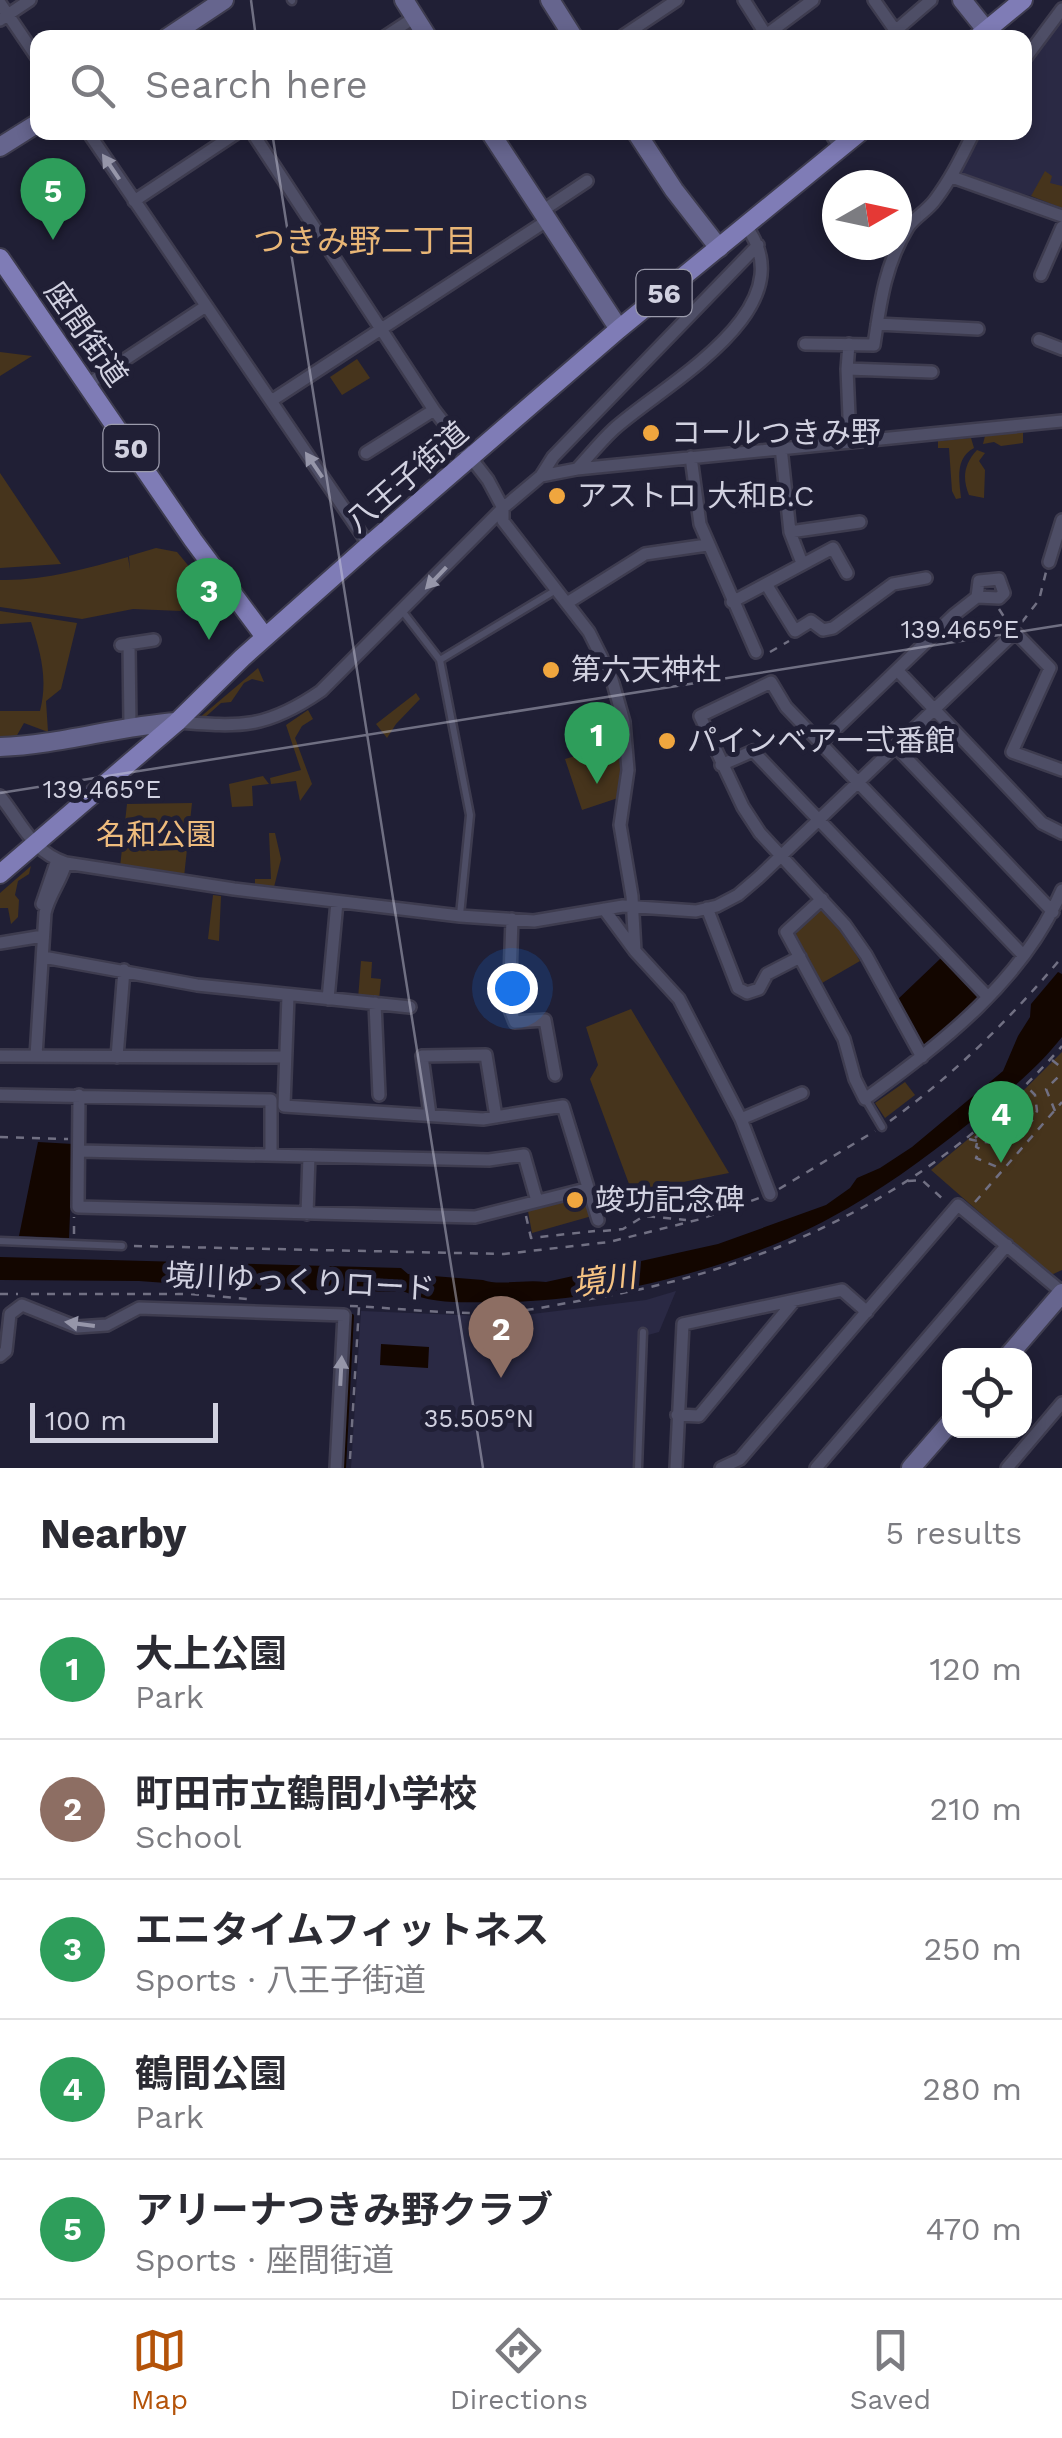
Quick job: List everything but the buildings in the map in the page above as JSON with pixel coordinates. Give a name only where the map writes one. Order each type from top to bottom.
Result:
[{"type":"main road","points":[[986,30],[1023,0]]},
{"type":"main road","name":"八王子街道","points":[[0,874],[177,722],[369,545],[619,329],[746,226],[835,140]]},
{"type":"main road","name":"座間街道","points":[[0,258],[193,540],[265,637]]},
{"type":"street","points":[[30,0],[3,12],[30,48]]},
{"type":"street","points":[[179,30],[224,0]]},
{"type":"street","points":[[404,0],[423,30]]},
{"type":"street","points":[[550,0],[569,30]]},
{"type":"street","points":[[632,30],[678,0]]},
{"type":"street","points":[[744,0],[763,30]]},
{"type":"street","points":[[775,30],[813,0]]},
{"type":"street","points":[[874,0],[889,30]]},
{"type":"street","points":[[896,30],[931,0]]},
{"type":"street","points":[[962,0],[979,30]]},
{"type":"street","points":[[1032,49],[1062,9]]},
{"type":"street","points":[[395,30],[415,17]]},
{"type":"street","points":[[0,147],[30,127]]},
{"type":"street","points":[[93,140],[369,545]]},
{"type":"street","points":[[134,200],[226,140]]},
{"type":"street","points":[[257,140],[434,410],[504,508],[502,521],[589,632],[611,676],[624,722],[628,770],[620,825],[633,906],[635,951]]},
{"type":"street","points":[[495,140],[619,329]]},
{"type":"street","points":[[641,140],[720,248]]},
{"type":"street","points":[[805,344],[874,346],[883,280],[910,224],[932,204],[952,177],[970,140]]},
{"type":"street","points":[[952,177],[1062,216]]},
{"type":"street","points":[[271,401],[545,215],[587,181]]},
{"type":"street","points":[[576,468],[615,428],[666,392],[741,323],[764,272],[758,244],[746,226]]},
{"type":"street","points":[[1042,275],[1062,226]]},
{"type":"street","points":[[0,747],[33,746],[177,722],[232,726],[262,722],[290,712],[322,691],[540,476],[552,456],[758,244]]},
{"type":"street","points":[[88,384],[206,306]]},
{"type":"street","points":[[877,324],[978,329]]},
{"type":"street","points":[[1038,340],[1062,349]]},
{"type":"street","points":[[849,344],[846,369],[850,440]]},
{"type":"street","points":[[846,369],[932,372]]},
{"type":"street","points":[[366,453],[434,410]]},
{"type":"street","points":[[540,476],[576,468],[1062,422]]},
{"type":"street","points":[[781,448],[790,532],[802,564]]},
{"type":"street","points":[[691,458],[700,524],[707,545],[757,655]]},
{"type":"street","points":[[1049,562],[1062,520]]},
{"type":"street","points":[[790,532],[860,522]]},
{"type":"street","points":[[567,602],[645,554],[707,545]]},
{"type":"street","points":[[732,602],[834,548],[846,573]]},
{"type":"street","points":[[766,584],[794,631],[811,621],[824,630],[893,584],[926,578]]},
{"type":"street","points":[[820,744],[977,597],[978,581],[999,579],[1004,593],[998,598],[977,597]]},
{"type":"street","points":[[0,796],[34,845],[62,861],[337,902],[534,922],[633,906],[662,910],[707,908],[738,895],[1014,632],[1050,668],[1012,752],[1062,770]]},
{"type":"street","points":[[130,727],[125,645],[154,640]]},
{"type":"street","points":[[897,670],[1042,822],[1062,833]]},
{"type":"street","points":[[922,1057],[866,955],[742,807],[700,716],[772,682],[786,707],[820,744],[1023,955]]},
{"type":"street","points":[[895,746],[1052,912]]},
{"type":"street","points":[[721,765],[754,751],[988,997]]},
{"type":"street","points":[[36,1056],[43,957],[40,909],[62,861]]},
{"type":"street","points":[[822,899],[786,932],[844,1039],[865,1098],[946,1040],[988,997],[1023,955],[1062,890]]},
{"type":"street","points":[[328,999],[337,902]]},
{"type":"street","points":[[707,908],[738,988],[747,993],[759,988],[768,974],[800,957]]},
{"type":"street","points":[[604,909],[679,1000],[742,1119],[770,1194]]},
{"type":"street","points":[[512,919],[510,1007],[514,1022],[545,1020],[555,1074]]},
{"type":"street","points":[[0,942],[43,932]]},
{"type":"street","points":[[43,957],[197,985],[410,1006]]},
{"type":"street","points":[[118,1057],[124,970]]},
{"type":"street","points":[[288,996],[284,1106],[496,1117],[563,1106],[598,1220]]},
{"type":"street","points":[[375,1003],[383,1063],[379,1095]]},
{"type":"street","points":[[430,1115],[422,1056],[486,1054],[496,1117]]},
{"type":"street","points":[[0,1056],[285,1058]]},
{"type":"street","points":[[742,1119],[802,1093]]},
{"type":"street","points":[[0,1095],[271,1100],[271,1156]]},
{"type":"street","points":[[80,1095],[78,1207],[476,1217],[586,1189]]},
{"type":"street","points":[[78,1151],[489,1160],[524,1155],[537,1202]]},
{"type":"street","points":[[307,1214],[309,1156]]},
{"type":"street","points":[[721,1468],[740,1459],[961,1205],[1062,1292],[1015,1348]]},
{"type":"street","points":[[816,1468],[1007,1245]]},
{"type":"street","points":[[676,1468],[683,1324],[842,1290],[866,1312]]},
{"type":"street","points":[[677,1414],[698,1416],[796,1300]]},
{"type":"street","points":[[0,1356],[6,1351],[10,1314],[22,1306],[77,1327],[107,1325],[139,1308],[344,1316],[336,1468]]},
{"type":"street","points":[[1007,1468],[1062,1403]]},
{"type":"street","points":[[911,1468],[942,1432]]},
{"type":"lane","points":[[440,660],[556,589]]},
{"type":"lane","points":[[403,612],[440,660],[470,815],[460,916]]},
{"type":"lane","points":[[865,1098],[882,1127]]},
{"type":"lane","points":[[0,1241],[122,1246]]},
{"type":"lane","points":[[638,1468],[644,1332]]},
{"type":"path","points":[[998,598],[999,610],[1014,632],[1040,600],[1049,562]]},
{"type":"path","points":[[757,655],[791,640],[794,631]]},
{"type":"path","points":[[122,1246],[504,1254],[609,1242],[701,1218],[770,1194],[882,1127],[944,1082],[1016,1012],[1062,957]]},
{"type":"path","name":"境川ゆっくりロード","points":[[342,1305],[508,1312],[656,1288],[713,1272],[784,1246],[854,1213],[973,1140],[1062,1046]]},
{"type":"path","points":[[1035,1095],[1062,1071],[1050,1059]]},
{"type":"path","points":[[973,1140],[1005,1139],[1023,1130],[1037,1110],[1035,1095],[1026,1085]]},
{"type":"path","points":[[1046,1089],[1055,1111]]},
{"type":"path","points":[[975,1202],[1062,1102]]},
{"type":"path","points":[[973,1140],[998,1122],[1006,1108],[1023,1130]]},
{"type":"path","points":[[998,1122],[1005,1139]]},
{"type":"path","points":[[987,1128],[1005,1139]]},
{"type":"path","points":[[0,1137],[54,1138]]},
{"type":"path","points":[[973,1140],[980,1149],[976,1158],[1004,1170]]},
{"type":"path","points":[[908,1181],[922,1180],[955,1210]]},
{"type":"path","points":[[74,1226],[74,1236]]},
{"type":"path","name":"境川ゆっくりロード","points":[[0,1294],[190,1294],[247,1299]]},
{"type":"path","points":[[349,1468],[359,1306]]},
{"type":"shaded area","points":[[1062,12],[1062,208],[957,176],[975,140],[1032,140],[1032,51]]},
{"type":"shaded area","points":[[676,1291],[659,1332],[648,1335],[643,1468],[351,1468],[361,1311],[508,1317],[646,1300]]},
{"type":"green space","points":[[1045,171],[1052,176],[1050,183],[1062,186],[1062,208],[1031,196]]},
{"type":"green space","points":[[0,352],[32,356],[0,376]]},
{"type":"green space","points":[[357,359],[370,378],[342,395],[330,377]]},
{"type":"green space","points":[[1023,432],[1023,443],[983,444],[985,436]]},
{"type":"green space","points":[[971,438],[974,448],[961,463],[961,498],[956,499],[949,448],[938,448],[938,441]]},
{"type":"green space","points":[[977,450],[985,453],[979,461],[985,470],[984,498],[969,495],[965,483],[967,466]]},
{"type":"green space","points":[[0,473],[61,564],[0,568]]},
{"type":"green space","points":[[156,548],[177,552],[192,570],[181,611],[133,609],[82,619],[0,607],[0,580],[48,576],[128,557],[130,570],[129,556]]},
{"type":"green space","points":[[0,611],[77,623],[61,689],[46,701],[48,732],[24,723],[16,737],[0,737],[0,711],[40,711],[43,677],[31,622],[0,624]]},
{"type":"green space","points":[[258,668],[264,682],[252,679],[244,683],[231,702],[221,703],[202,720],[198,719]]},
{"type":"green space","points":[[416,693],[420,699],[387,738],[376,724]]},
{"type":"green space","points":[[308,710],[313,719],[302,726],[295,738],[312,784],[300,801],[296,781],[271,784],[270,778],[301,770],[286,725]]},
{"type":"green space","points":[[620,743],[623,769],[618,798],[582,810],[565,759]]},
{"type":"green space","points":[[263,776],[269,784],[252,786],[253,806],[232,807],[229,784]]},
{"type":"green space","name":"名和公園","points":[[192,803],[184,877],[120,867],[127,804]]},
{"type":"green space","points":[[269,833],[275,833],[281,859],[274,887],[255,885],[255,879],[271,879]]},
{"type":"green space","points":[[31,866],[29,874],[18,881],[18,917],[11,924],[8,908],[0,908],[0,893]]},
{"type":"green space","points":[[213,895],[221,896],[219,941],[208,939]]},
{"type":"green space","points":[[820,909],[843,932],[860,961],[822,983],[796,935]]},
{"type":"green space","points":[[361,961],[372,962],[371,978],[381,979],[379,1000],[358,999]]},
{"type":"green space","points":[[631,1009],[729,1173],[632,1192],[590,1079],[598,1065],[586,1027]]},
{"type":"green space","points":[[1062,1052],[1062,1270],[1051,1275],[931,1170],[1008,1106]]},
{"type":"green space","points":[[905,1082],[915,1095],[885,1118],[875,1103]]},
{"type":"green space","points":[[586,1199],[592,1216],[532,1233],[528,1211]]},
{"type":"water","points":[[941,958],[978,998],[924,1047],[896,1001]]},
{"type":"water","name":"境川","points":[[1058,972],[1062,974],[1062,1037],[1005,1094],[918,1162],[848,1208],[794,1236],[714,1266],[583,1296],[501,1302],[440,1301],[405,1292],[248,1289],[139,1281],[0,1280],[0,1257],[401,1268],[408,1274],[546,1282],[718,1244],[826,1205],[857,1178],[912,1147],[1003,1071],[1030,1017],[1031,1004]]},
{"type":"water","points":[[38,1142],[73,1144],[69,1238],[19,1236]]},
{"type":"water","points":[[381,1344],[429,1347],[428,1368],[380,1365]]},
{"type":"waterway","points":[[992,1134],[1002,1120],[1009,1122],[1012,1130],[1005,1135],[995,1130]]},
{"type":"waterway","points":[[344,1468],[352,1316]]},
{"type":"place","name":"アリーナつきみ野クラブ","points":[[53,240]]},
{"type":"place","name":"コールつきみ野","points":[[651,433]]},
{"type":"place","name":"アストロ 大和B.C","points":[[557,496]]},
{"type":"place","name":"エニタイムフィットネス","points":[[209,640]]},
{"type":"place","name":"第六天神社","points":[[551,670]]},
{"type":"place","name":"パインベアー弍番館","points":[[667,741]]},
{"type":"place","name":"大上公園","points":[[597,784]]},
{"type":"place","name":"鶴間公園","points":[[1001,1163]]},
{"type":"place","name":"竣功記念碑","points":[[575,1200]]},
{"type":"place","name":"町田市立鶴間小学校","points":[[501,1378]]},
{"type":"district","name":"つきみ野二丁目","points":[[365,241]]}]
